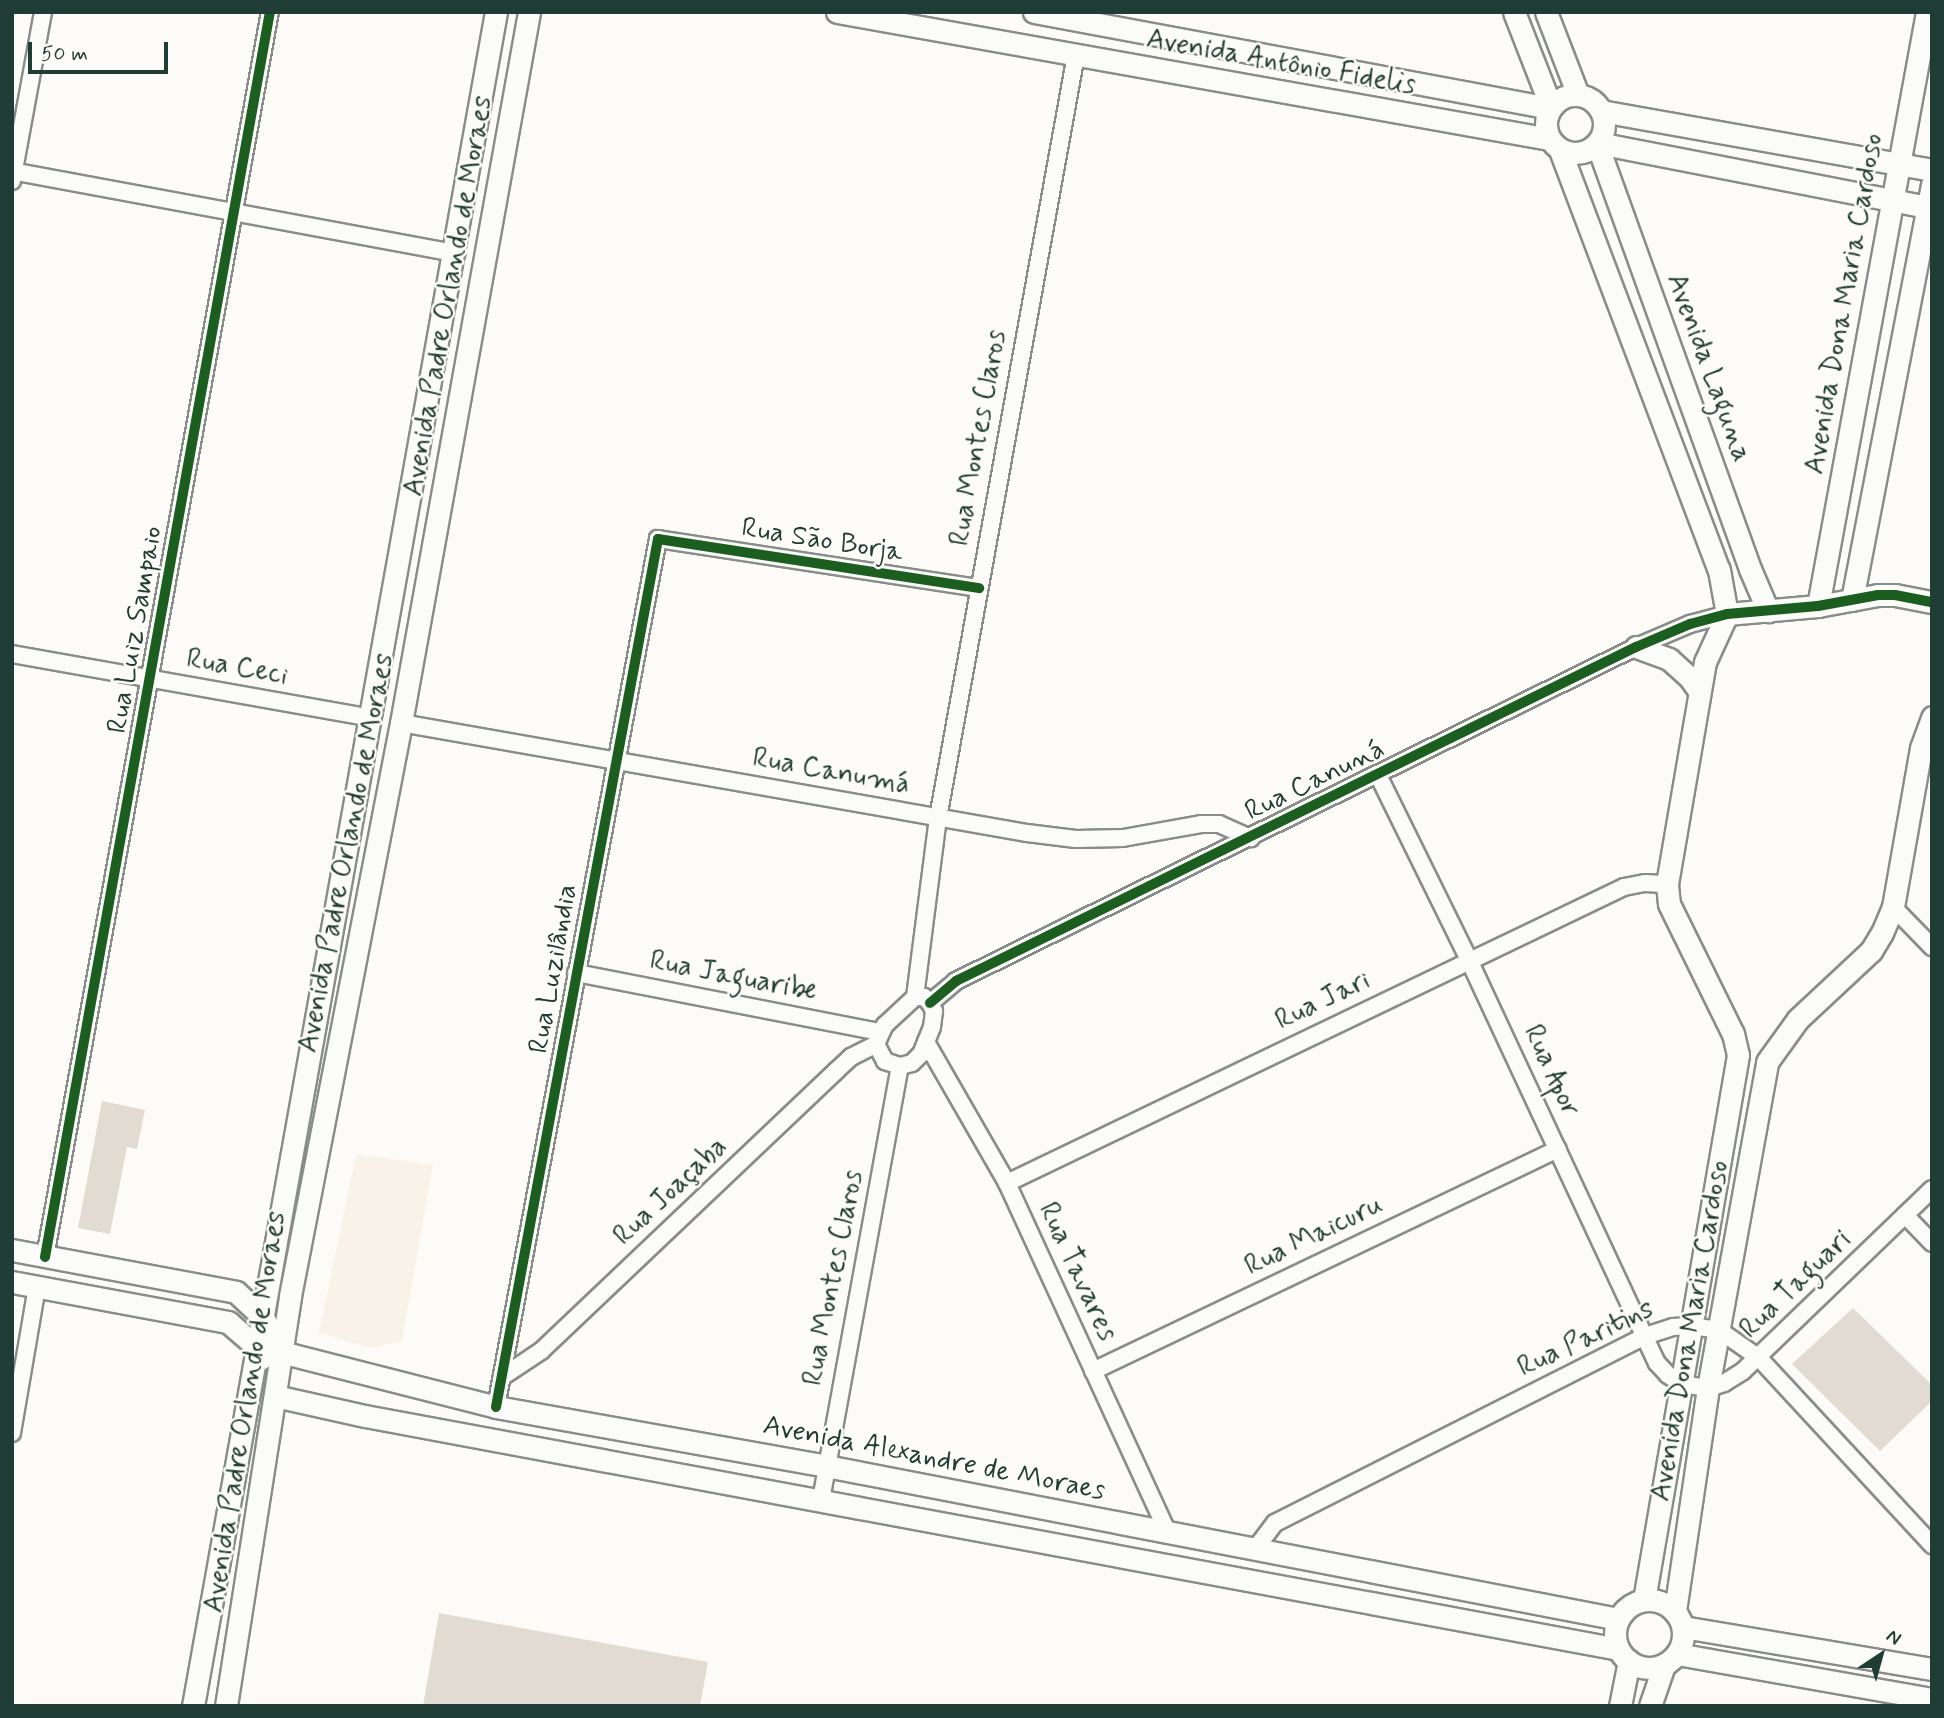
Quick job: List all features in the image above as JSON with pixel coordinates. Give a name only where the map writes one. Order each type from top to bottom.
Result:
[{"type":"main road","name":"Avenida Padre Orlando de Moraes","points":[[193,1706],[456,253],[496,12]]},
{"type":"main road","name":"Avenida Padre Orlando de Moraes","points":[[226,1706],[281,1352],[401,723],[529,12]]},
{"type":"main road","name":"Avenida Antônio Fidelis","points":[[837,12],[1555,144]]},
{"type":"main road","name":"Avenida Antônio Fidelis","points":[[1034,12],[1084,17],[1551,107]]},
{"type":"main road","points":[[1514,12],[1551,107]]},
{"type":"main road","points":[[1546,12],[1578,95]]},
{"type":"main road","name":"Avenida Dona Maria Cardoso","points":[[1818,606],[1927,12]]},
{"type":"main road","points":[[1667,884],[1705,662],[1727,614],[1719,570],[1545,122],[1551,107],[1558,100],[1578,95],[1587,98],[1601,111],[1932,170]]},
{"type":"main road","points":[[1555,144],[1580,153],[1597,143],[1604,128],[1601,111]]},
{"type":"main road","points":[[1597,143],[1930,208]]},
{"type":"main road","name":"Avenida Laguna","points":[[1597,143],[1750,569],[1768,611]]},
{"type":"main road","points":[[1852,600],[1930,208],[1932,184]]},
{"type":"main road","points":[[1727,614],[1818,606],[1895,595],[1931,601]]},
{"type":"main road","points":[[1636,647],[1669,659],[1690,678],[1699,691]]},
{"type":"main road","points":[[1893,907],[1921,748],[1932,717]]},
{"type":"main road","name":"Avenida Dona Maria Cardoso","points":[[1644,1600],[1738,1055],[1733,1034],[1668,904],[1667,884]]},
{"type":"main road","name":"Avenida Dona Maria Cardoso","points":[[1679,1619],[1708,1388],[1767,1062],[1798,1019],[1871,951],[1893,907]]},
{"type":"main road","points":[[12,1251],[236,1292],[263,1317],[281,1352]]},
{"type":"main road","points":[[12,1282],[228,1322],[257,1347],[275,1396],[1624,1655],[1646,1668],[1670,1660],[1932,1699]]},
{"type":"main road","name":"Avenida Alexandre de Moraes","points":[[281,1352],[496,1407],[826,1466],[1618,1619]]},
{"type":"main road","points":[[1620,1706],[1624,1655],[1615,1639],[1618,1619],[1624,1610],[1644,1600],[1666,1604],[1679,1619],[1681,1646],[1670,1660],[1650,1706]]},
{"type":"main road","points":[[1679,1619],[1928,1666]]},
{"type":"street","points":[[43,12],[13,174],[456,253]]},
{"type":"street","name":"Rua Luiz Sampaio","points":[[45,1257],[270,12]]},
{"type":"street","name":"Rua Montes Claros","points":[[926,1042],[933,1017],[923,1000],[938,818],[1076,55]]},
{"type":"street","name":"Rua São Borja","points":[[658,539],[979,588]]},
{"type":"street","name":"Rua Luzilândia","points":[[496,1407],[658,539]]},
{"type":"street","name":"Rua Canuná","points":[[878,1038],[923,1000],[956,981],[1636,647],[1690,624],[1727,614]]},
{"type":"street","name":"Rua Ceci","points":[[12,654],[370,719]]},
{"type":"street","name":"Rua Canumá","points":[[401,723],[938,818],[1076,839],[1122,838],[1201,824],[1219,824],[1251,838]]},
{"type":"street","name":"Rua Apor","points":[[1378,775],[1469,960],[1657,1363],[1668,1376],[1682,1384]]},
{"type":"street","name":"Rua Jari","points":[[1007,1184],[1625,887],[1645,883],[1667,884]]},
{"type":"street","points":[[1893,907],[1932,947]]},
{"type":"street","name":"Rua Jaguaribe","points":[[576,973],[878,1038]]},
{"type":"street","points":[[878,1038],[885,1061],[900,1066],[912,1063],[926,1042]]},
{"type":"street","name":"Rua Joaçaba","points":[[502,1377],[541,1351],[837,1070],[878,1038]]},
{"type":"street","name":"Rua Tavares","points":[[926,1042],[1007,1184],[1167,1531]]},
{"type":"street","name":"Rua Montes Claros","points":[[821,1500],[900,1066]]},
{"type":"street","name":"Rua Maicuru","points":[[1093,1371],[1558,1149]]},
{"type":"street","name":"Rua Taguari","points":[[1708,1388],[1724,1383],[1759,1358],[1932,1189]]},
{"type":"street","points":[[1905,1216],[1932,1243]]},
{"type":"street","points":[[12,1433],[37,1286]]},
{"type":"street","name":"Rua Paritins","points":[[1256,1548],[1275,1523],[1645,1336],[1673,1327],[1691,1326],[1719,1330],[1759,1358],[1932,1545]]},
{"type":"street","points":[[1682,1384],[1708,1388]]},
{"type":"shaded area","points":[[356,1154],[433,1165],[402,1341],[371,1348],[319,1333]]},
{"type":"building","points":[[102,1101],[145,1110],[137,1149],[127,1147],[110,1234],[78,1228]]},
{"type":"building","points":[[1853,1308],[1932,1385],[1932,1401],[1880,1451],[1792,1364]]},
{"type":"building","points":[[439,1613],[708,1662],[700,1706],[423,1706]]},
{"type":"cycle path","points":[[45,1257],[270,12]]},
{"type":"cycle path","points":[[496,1407],[658,539],[979,588]]},
{"type":"cycle path","points":[[930,1003],[956,981],[1636,647],[1690,624],[1727,614],[1818,606],[1878,595],[1895,595],[1932,602]]}]
